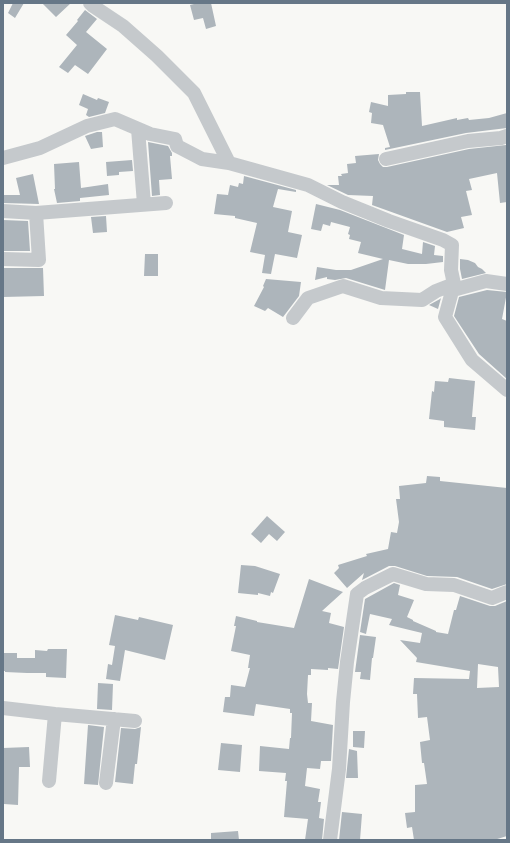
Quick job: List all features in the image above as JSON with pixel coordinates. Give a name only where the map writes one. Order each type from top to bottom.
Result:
[{"type":"street","points":[[90,3],[123,26],[157,56],[194,93],[229,163]]},
{"type":"street","points":[[3,158],[40,148],[87,126],[115,119],[150,134],[175,139],[177,146],[202,159],[229,163],[308,185],[342,202],[389,221],[443,240],[452,245],[451,270],[453,287],[445,317],[472,360],[507,390]]},
{"type":"street","points":[[138,129],[144,204]]},
{"type":"street","points":[[386,159],[468,141],[501,138],[507,136]]},
{"type":"street","points":[[3,210],[36,213],[166,203]]},
{"type":"street","points":[[3,259],[39,260],[36,213]]},
{"type":"street","points":[[293,318],[308,298],[343,286],[381,298],[422,300],[436,291],[453,287],[486,281],[507,284]]},
{"type":"street","points":[[330,840],[340,769],[343,702],[347,662],[357,594],[365,588],[393,574],[426,584],[454,585],[492,598],[507,592]]},
{"type":"street","points":[[3,708],[135,721]]},
{"type":"street","points":[[49,781],[55,714]]},
{"type":"street","points":[[106,783],[114,719]]},
{"type":"building","points":[[13,3],[24,3],[15,18],[8,13]]},
{"type":"building","points":[[42,3],[71,3],[56,17]]},
{"type":"building","points":[[198,3],[211,3],[216,26],[206,29],[203,18],[194,20],[190,5]]},
{"type":"building","points":[[85,10],[97,19],[86,32],[107,49],[88,74],[75,65],[68,73],[59,67],[77,45],[66,35]]},
{"type":"building","points":[[406,92],[420,92],[422,126],[457,118],[457,120],[468,118],[469,120],[489,118],[507,113],[507,128],[466,133],[385,150],[385,148],[390,147],[383,125],[371,123],[372,113],[369,112],[371,102],[388,106],[388,95],[406,94]]},
{"type":"building","points":[[83,94],[97,100],[98,98],[109,102],[105,113],[89,117],[86,115],[88,109],[79,105]]},
{"type":"building","points":[[102,132],[103,147],[91,149],[85,136]]},
{"type":"building","points":[[148,142],[168,146],[172,153],[172,156],[170,156],[172,179],[159,180],[160,195],[152,196]]},
{"type":"building","points":[[506,145],[507,202],[500,203],[497,173],[469,179],[472,190],[466,191],[472,215],[461,217],[464,228],[447,232],[372,205],[373,196],[348,195],[327,185],[339,185],[338,176],[348,173],[347,164],[356,163],[355,156],[379,154],[378,160],[380,164],[383,167],[387,167],[469,149]]},
{"type":"building","points":[[132,160],[133,171],[119,172],[119,175],[107,176],[106,162]]},
{"type":"building","points":[[79,162],[81,188],[108,184],[109,195],[80,198],[80,201],[57,203],[54,189],[54,164]]},
{"type":"building","points":[[33,174],[39,204],[3,203],[3,195],[20,195],[16,178]]},
{"type":"building","points":[[244,176],[296,190],[296,192],[278,189],[273,207],[292,211],[288,232],[302,235],[297,258],[275,254],[271,274],[262,273],[265,255],[250,252],[257,223],[235,218],[235,216],[214,214],[217,194],[228,195],[230,185],[238,187],[239,183],[243,184]]},
{"type":"building","points":[[316,204],[340,210],[404,235],[402,249],[422,254],[423,242],[435,246],[434,255],[443,256],[443,262],[408,264],[389,260],[385,290],[346,278],[335,280],[327,279],[327,277],[315,280],[317,267],[336,270],[351,270],[383,259],[358,253],[361,242],[349,239],[350,235],[348,234],[350,227],[331,222],[330,226],[323,224],[321,231],[311,229]]},
{"type":"building","points":[[106,216],[107,232],[93,233],[91,217]]},
{"type":"building","points":[[3,220],[28,221],[30,251],[3,251]]},
{"type":"building","points":[[145,254],[158,254],[158,276],[144,276]]},
{"type":"building","points":[[460,259],[475,263],[486,273],[462,279]]},
{"type":"building","points":[[3,268],[43,268],[44,296],[3,297]]},
{"type":"building","points":[[266,279],[301,282],[299,296],[283,317],[268,308],[265,311],[254,306],[264,287],[263,286]]},
{"type":"building","points":[[487,290],[507,292],[502,319],[507,321],[507,379],[479,354],[454,316],[459,297]]},
{"type":"building","points":[[441,298],[438,309],[429,305],[440,299]]},
{"type":"building","points":[[449,378],[475,381],[472,417],[476,417],[475,430],[444,427],[444,421],[429,419],[432,391],[434,392],[435,381],[448,382]]},
{"type":"building","points":[[427,476],[440,477],[440,481],[507,488],[507,584],[492,589],[457,577],[427,576],[395,566],[389,566],[362,580],[364,573],[347,588],[334,573],[339,568],[338,565],[367,556],[366,554],[388,549],[391,532],[397,533],[399,522],[396,499],[400,499],[399,486],[426,483]]},
{"type":"building","points":[[267,516],[285,532],[277,541],[269,534],[261,543],[251,534]]},
{"type":"building","points":[[241,565],[255,566],[280,574],[273,593],[271,592],[270,596],[258,593],[258,595],[238,593]]},
{"type":"building","points":[[309,579],[343,592],[322,611],[331,613],[329,623],[344,627],[338,669],[311,669],[311,675],[308,675],[307,694],[308,703],[312,703],[311,721],[333,725],[331,761],[321,761],[320,769],[307,768],[305,786],[320,789],[318,802],[321,802],[319,818],[324,819],[322,840],[305,840],[308,819],[284,817],[287,781],[285,781],[286,773],[259,771],[260,746],[289,749],[292,713],[290,713],[290,709],[256,704],[254,716],[223,712],[225,697],[230,697],[231,685],[245,687],[250,668],[248,668],[250,655],[231,651],[236,626],[234,626],[236,616],[257,622],[294,628]]},
{"type":"building","points":[[394,583],[400,585],[398,595],[414,600],[407,617],[436,632],[448,634],[454,610],[456,610],[460,596],[490,606],[495,606],[507,601],[507,836],[494,840],[414,840],[412,827],[407,828],[405,813],[415,812],[415,785],[427,784],[424,763],[422,763],[420,742],[430,740],[427,717],[418,718],[417,694],[413,694],[414,678],[469,679],[470,671],[416,662],[417,658],[400,640],[420,643],[422,633],[389,625],[392,619],[370,614],[366,634],[360,632],[365,599]],"holes":[[[478,664],[498,667],[499,687],[477,688]]]},
{"type":"building","points":[[115,615],[138,620],[139,617],[173,625],[165,660],[125,650],[120,681],[106,679],[108,664],[112,665],[115,646],[109,645]]},
{"type":"building","points":[[360,635],[376,637],[370,680],[360,679],[361,672],[355,672]]},
{"type":"building","points":[[48,649],[67,649],[66,678],[46,677],[46,673],[3,671],[3,653],[17,653],[17,658],[35,658],[35,650],[47,651]]},
{"type":"building","points":[[98,683],[113,684],[112,710],[97,709]]},
{"type":"building","points":[[88,725],[104,727],[98,785],[84,784]]},
{"type":"building","points":[[141,727],[133,784],[115,782],[121,728],[135,729]]},
{"type":"building","points":[[353,731],[365,731],[364,748],[353,747]]},
{"type":"building","points":[[221,743],[242,745],[240,772],[218,770]]},
{"type":"building","points":[[29,747],[30,767],[19,767],[18,805],[4,804],[3,748]]},
{"type":"building","points":[[349,749],[357,751],[358,778],[346,778]]},
{"type":"building","points":[[342,812],[362,814],[360,840],[339,840]]},
{"type":"building","points":[[238,831],[239,840],[211,840],[211,833]]}]
